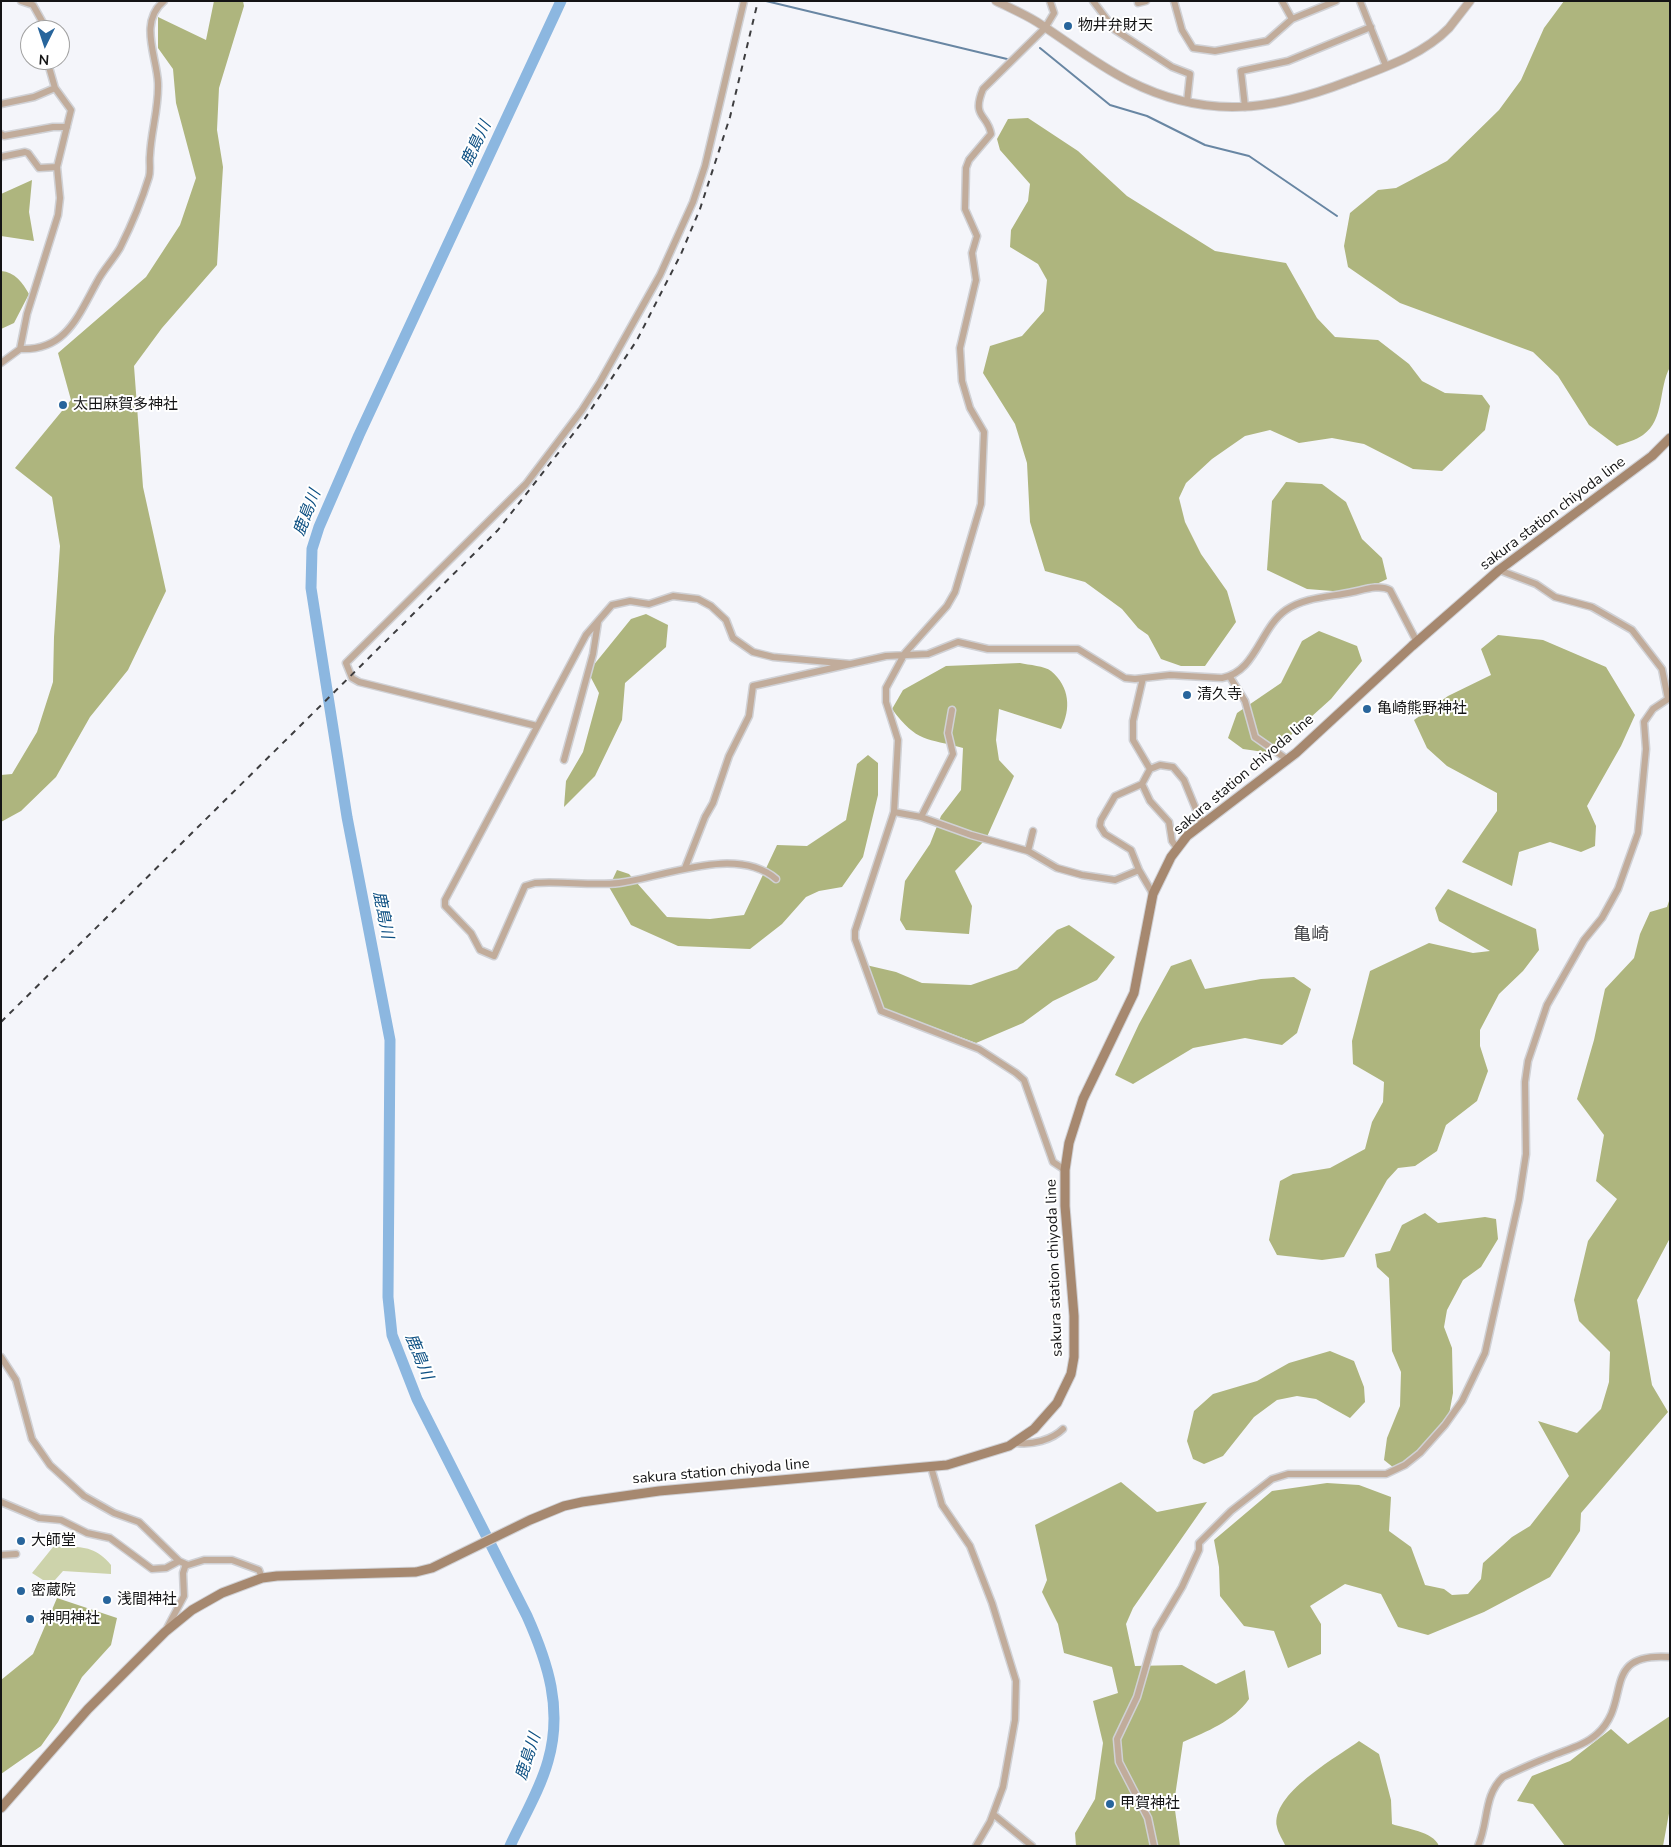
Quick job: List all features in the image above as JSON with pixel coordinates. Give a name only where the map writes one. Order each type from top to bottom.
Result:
[{"type":"main road","name":"sakura station chiyoda line","points":[[1,1808],[88,1709],[165,1632],[192,1610],[222,1593],[262,1578],[416,1572],[432,1568],[564,1506],[603,1497],[931,1467],[976,1458],[1017,1443],[1046,1417],[1057,1403],[1072,1365],[1075,1336],[1066,1234],[1065,1170],[1069,1143],[1083,1099],[1134,993],[1153,894],[1162,872],[1177,848],[1202,824],[1288,760],[1499,570],[1652,456],[1670,438]]},
{"type":"street","points":[[21,1],[33,5],[41,20]]},
{"type":"street","points":[[1,363],[20,349],[42,346],[68,332],[81,314],[97,282],[120,248],[150,176],[150,153],[157,117],[158,82],[149,38],[156,7],[164,1]]},
{"type":"street","points":[[537,726],[359,682],[352,678],[345,665],[526,484],[582,410],[609,366],[660,275],[693,202],[705,166],[744,1]]},
{"type":"street","points":[[996,1],[1046,28],[1129,81],[1154,92],[1207,106],[1245,107],[1280,104],[1311,96],[1386,66],[1430,43],[1448,29],[1470,1]]},
{"type":"street","points":[[1050,1],[1054,14],[1046,28],[983,89],[979,99],[980,113],[991,134],[970,160],[966,168],[965,209],[968,220],[976,232],[972,254],[976,280],[960,348],[962,381],[970,408],[984,432],[981,504],[955,592],[946,606],[904,653],[886,688],[886,702],[898,740],[894,812],[854,939],[881,1011],[980,1049],[1024,1080],[1053,1162],[1065,1170]]},
{"type":"street","points":[[1093,1],[1115,30],[1172,67],[1190,74],[1187,102]]},
{"type":"street","points":[[1138,1],[1138,3],[1146,1]]},
{"type":"street","points":[[1174,1],[1182,30],[1193,48],[1201,50],[1234,48],[1266,41],[1292,19],[1336,1]]},
{"type":"street","points":[[1282,1],[1292,19]]},
{"type":"street","points":[[1360,1],[1386,66]]},
{"type":"street","points":[[1245,107],[1240,71],[1288,60],[1371,28]]},
{"type":"street","points":[[20,349],[27,314],[58,215],[60,198],[57,167],[71,110],[55,88],[50,70]]},
{"type":"street","points":[[1,104],[34,97],[55,88]]},
{"type":"street","points":[[1,134],[4,136],[53,127],[67,127]]},
{"type":"street","points":[[1,157],[28,153],[38,168],[57,167]]},
{"type":"street","points":[[1154,1846],[1148,1818],[1124,1775],[1116,1753],[1120,1730],[1133,1706],[1156,1631],[1182,1587],[1199,1550],[1199,1543],[1243,1500],[1272,1479],[1288,1474],[1386,1474],[1405,1465],[1420,1452],[1445,1425],[1462,1401],[1485,1353],[1519,1200],[1526,1154],[1525,1082],[1528,1061],[1548,1005],[1584,940],[1602,918],[1618,889],[1638,833],[1646,749],[1644,722],[1654,709],[1668,699],[1662,669],[1632,630],[1616,619],[1592,607],[1555,597],[1536,584],[1499,570]]},
{"type":"street","points":[[685,868],[705,817],[714,803],[730,756],[749,716],[753,686],[904,653],[928,654],[958,642],[988,649],[1078,649],[1125,678],[1170,675],[1230,677],[1248,663],[1272,622],[1286,610],[1309,600],[1386,587],[1393,595],[1417,642]]},
{"type":"street","points":[[564,760],[593,654],[599,621],[602,613],[612,605],[630,601],[649,604],[673,596],[698,600],[711,606],[726,620],[733,638],[753,652],[773,656],[850,664]]},
{"type":"street","points":[[599,621],[586,635],[444,900],[445,906],[471,932],[480,950],[494,956],[525,886],[535,883],[562,881],[619,883],[710,864],[764,869],[776,879]]},
{"type":"street","points":[[1230,677],[1245,701],[1255,737],[1288,760]]},
{"type":"street","points":[[1143,678],[1133,721],[1133,740],[1150,769]]},
{"type":"street","points":[[920,817],[954,754],[948,733],[952,710]]},
{"type":"street","points":[[1153,894],[1139,870],[1131,850],[1105,834],[1100,826],[1101,820],[1115,796],[1142,784],[1150,769],[1160,765],[1173,767],[1184,780],[1202,824]]},
{"type":"street","points":[[1142,784],[1150,801],[1169,822],[1172,841],[1177,848]]},
{"type":"street","points":[[894,812],[920,817],[971,835],[997,840],[1028,851],[1057,868],[1107,880],[1115,880],[1139,870]]},
{"type":"street","points":[[1028,851],[1033,832]]},
{"type":"street","points":[[1,1357],[16,1380],[32,1439],[50,1465],[84,1496],[114,1513],[139,1522],[182,1563],[184,1596],[165,1632]]},
{"type":"street","points":[[1017,1443],[1028,1444],[1057,1435],[1063,1429]]},
{"type":"street","points":[[931,1467],[942,1505],[970,1546],[992,1603],[1016,1681],[1012,1741],[1003,1787],[993,1814],[976,1846]]},
{"type":"street","points":[[1,1502],[40,1518],[61,1520],[87,1533],[110,1538],[152,1569],[204,1560],[232,1560],[259,1570],[262,1578]]},
{"type":"street","points":[[1,1555],[16,1554]]},
{"type":"street","points":[[1478,1846],[1484,1833],[1487,1805],[1494,1785],[1503,1777],[1589,1741],[1605,1725],[1616,1701],[1619,1682],[1632,1663],[1641,1658],[1670,1657]]},
{"type":"street","points":[[993,1814],[1032,1846]]},
{"type":"green space","points":[[214,1],[243,1],[244,6],[219,88],[217,130],[223,167],[217,265],[162,328],[134,366],[143,487],[166,591],[128,670],[90,717],[56,777],[21,811],[1,822],[1,775],[12,774],[37,732],[53,682],[60,546],[52,497],[15,468],[71,400],[58,353],[146,277],[180,225],[196,178],[176,103],[173,69],[158,48],[158,17],[206,40]]},
{"type":"green space","points":[[1564,1],[1670,1],[1670,367],[1655,421],[1640,437],[1617,446],[1589,425],[1558,376],[1533,352],[1400,303],[1348,267],[1344,246],[1350,213],[1378,190],[1396,188],[1447,161],[1499,110],[1521,80],[1544,28]]},
{"type":"green space","points":[[1028,118],[1078,151],[1127,196],[1215,251],[1286,263],[1317,318],[1335,337],[1378,340],[1409,364],[1422,381],[1445,393],[1482,395],[1490,406],[1485,430],[1442,471],[1413,469],[1364,444],[1332,438],[1299,443],[1270,430],[1245,436],[1212,459],[1186,483],[1179,498],[1185,522],[1201,554],[1227,591],[1236,622],[1205,666],[1181,666],[1161,659],[1148,635],[1138,628],[1122,609],[1085,582],[1045,571],[1030,522],[1027,463],[1015,424],[983,373],[990,346],[1022,336],[1044,311],[1047,280],[1038,264],[1010,247],[1011,230],[1028,201],[1030,184],[1000,150],[997,139],[1008,119]]},
{"type":"green space","points":[[32,180],[29,212],[34,241],[1,236],[1,194]]},
{"type":"green space","points":[[1,271],[14,276],[21,282],[29,294],[14,323],[1,329]]},
{"type":"green space","points":[[1286,482],[1322,484],[1346,502],[1362,539],[1382,558],[1387,579],[1358,593],[1307,589],[1267,570],[1272,501]]},
{"type":"green space","points":[[646,614],[668,625],[666,647],[625,683],[622,720],[595,776],[564,807],[566,781],[583,752],[599,693],[588,672],[631,619]]},
{"type":"green space","points":[[1319,631],[1357,646],[1362,661],[1331,699],[1271,753],[1243,749],[1228,738],[1237,713],[1281,683],[1302,641]]},
{"type":"green space","points":[[1498,635],[1543,640],[1606,667],[1635,715],[1621,746],[1587,806],[1596,826],[1595,846],[1581,852],[1550,842],[1519,852],[1512,886],[1462,862],[1497,811],[1497,793],[1447,766],[1427,748],[1414,720],[1448,696],[1491,675],[1481,649]]},
{"type":"green space","points":[[1020,663],[1048,669],[1062,684],[1067,699],[1067,706],[1061,729],[999,709],[996,740],[999,760],[1014,776],[986,839],[955,871],[972,906],[969,934],[906,930],[900,920],[905,881],[930,844],[941,816],[961,790],[963,748],[916,734],[892,709],[903,690],[946,666]]},
{"type":"green space","points":[[868,755],[878,763],[878,795],[863,857],[842,887],[819,891],[806,897],[782,924],[750,949],[678,946],[631,925],[609,887],[617,870],[629,874],[667,917],[710,919],[744,915],[777,845],[807,846],[846,820],[857,764]]},
{"type":"green space","points":[[1448,889],[1536,929],[1539,950],[1523,971],[1499,994],[1480,1030],[1480,1046],[1488,1071],[1477,1101],[1446,1125],[1437,1151],[1415,1166],[1398,1168],[1387,1180],[1344,1257],[1322,1260],[1277,1255],[1269,1240],[1280,1181],[1293,1174],[1330,1168],[1365,1149],[1372,1122],[1383,1102],[1384,1082],[1353,1064],[1352,1041],[1370,971],[1429,943],[1473,953],[1490,951],[1439,921],[1435,908]]},
{"type":"green space","points":[[1670,898],[1670,1238],[1637,1300],[1652,1385],[1668,1412],[1581,1513],[1580,1531],[1550,1577],[1484,1612],[1428,1635],[1398,1627],[1381,1594],[1345,1584],[1310,1606],[1321,1624],[1321,1654],[1288,1668],[1274,1631],[1244,1626],[1220,1596],[1219,1567],[1214,1540],[1272,1491],[1327,1483],[1359,1485],[1391,1497],[1389,1531],[1411,1547],[1425,1585],[1444,1589],[1452,1595],[1468,1594],[1481,1579],[1483,1563],[1512,1537],[1530,1526],[1569,1476],[1538,1421],[1577,1433],[1601,1409],[1609,1382],[1610,1352],[1579,1321],[1574,1300],[1588,1241],[1617,1199],[1596,1181],[1604,1135],[1577,1099],[1594,1040],[1605,989],[1634,958],[1640,934],[1650,912],[1667,907]]},
{"type":"green space","points":[[1069,925],[1115,957],[1097,980],[1053,1001],[1023,1023],[976,1043],[928,1025],[885,1013],[869,986],[866,965],[896,972],[922,983],[971,985],[1017,969],[1057,930]]},
{"type":"green space","points":[[1191,959],[1205,989],[1261,979],[1294,977],[1311,989],[1297,1033],[1282,1045],[1245,1038],[1193,1048],[1133,1084],[1115,1075],[1139,1024],[1171,966]]},
{"type":"green space","points":[[1425,1213],[1438,1223],[1485,1217],[1496,1219],[1498,1239],[1481,1267],[1463,1280],[1447,1310],[1444,1327],[1452,1348],[1453,1393],[1448,1420],[1420,1454],[1394,1468],[1384,1460],[1387,1438],[1400,1406],[1401,1372],[1392,1351],[1389,1278],[1377,1267],[1375,1254],[1390,1251],[1402,1225]]},
{"type":"green space","points":[[1330,1351],[1354,1361],[1364,1387],[1365,1402],[1350,1418],[1316,1399],[1297,1396],[1277,1400],[1254,1417],[1223,1456],[1204,1464],[1193,1459],[1187,1441],[1194,1411],[1213,1394],[1257,1381],[1289,1363]]},
{"type":"green space","points":[[1121,1482],[1157,1512],[1207,1502],[1133,1608],[1126,1624],[1135,1666],[1182,1665],[1216,1684],[1245,1670],[1249,1699],[1243,1707],[1219,1725],[1183,1742],[1174,1803],[1180,1846],[1076,1846],[1075,1833],[1095,1799],[1103,1743],[1093,1701],[1118,1693],[1112,1667],[1064,1653],[1058,1624],[1042,1592],[1047,1580],[1035,1525]]},
{"type":"green space","points":[[53,1547],[77,1547],[92,1550],[105,1558],[111,1565],[111,1574],[63,1571],[55,1580],[43,1580],[32,1573]]},
{"type":"green space","points":[[57,1598],[117,1618],[111,1645],[82,1677],[58,1722],[41,1746],[1,1774],[1,1680],[33,1654]]},
{"type":"green space","points":[[1670,1716],[1670,1808],[1663,1846],[1565,1846],[1533,1804],[1517,1801],[1532,1776],[1570,1761],[1611,1729],[1628,1744]]},
{"type":"green space","points":[[1359,1741],[1379,1754],[1391,1800],[1392,1824],[1419,1831],[1431,1837],[1439,1846],[1285,1845],[1277,1827],[1278,1815],[1284,1802],[1307,1778]]},
{"type":"waterway","name":"鹿島川","points":[[510,1846],[536,1793],[548,1761],[554,1723],[551,1687],[541,1651],[527,1616],[417,1399],[392,1335],[388,1297],[390,1040],[347,817],[311,588],[312,549],[319,527],[359,435],[561,1]]},
{"type":"waterway","points":[[766,1],[1007,59]]},
{"type":"waterway","points":[[1040,48],[1110,105],[1147,116],[1205,145],[1249,156],[1337,216]]},
{"type":"railway","points":[[1,1022],[498,530],[584,420],[637,340],[681,254],[700,209],[730,117],[758,1]]},
{"type":"place","name":"物井弁財天","points":[[1068,26]]},
{"type":"place","name":"太田麻賀多神社","points":[[63,405]]},
{"type":"place","name":"清久寺","points":[[1187,695]]},
{"type":"place","name":"亀崎熊野神社","points":[[1367,709]]},
{"type":"place","name":"大師堂","points":[[21,1541]]},
{"type":"place","name":"密蔵院","points":[[21,1591]]},
{"type":"place","name":"浅間神社","points":[[107,1600]]},
{"type":"place","name":"神明神社","points":[[30,1619]]},
{"type":"place","name":"甲賀神社","points":[[1110,1804]]},
{"type":"district","name":"亀崎","points":[[1311,936]]}]
